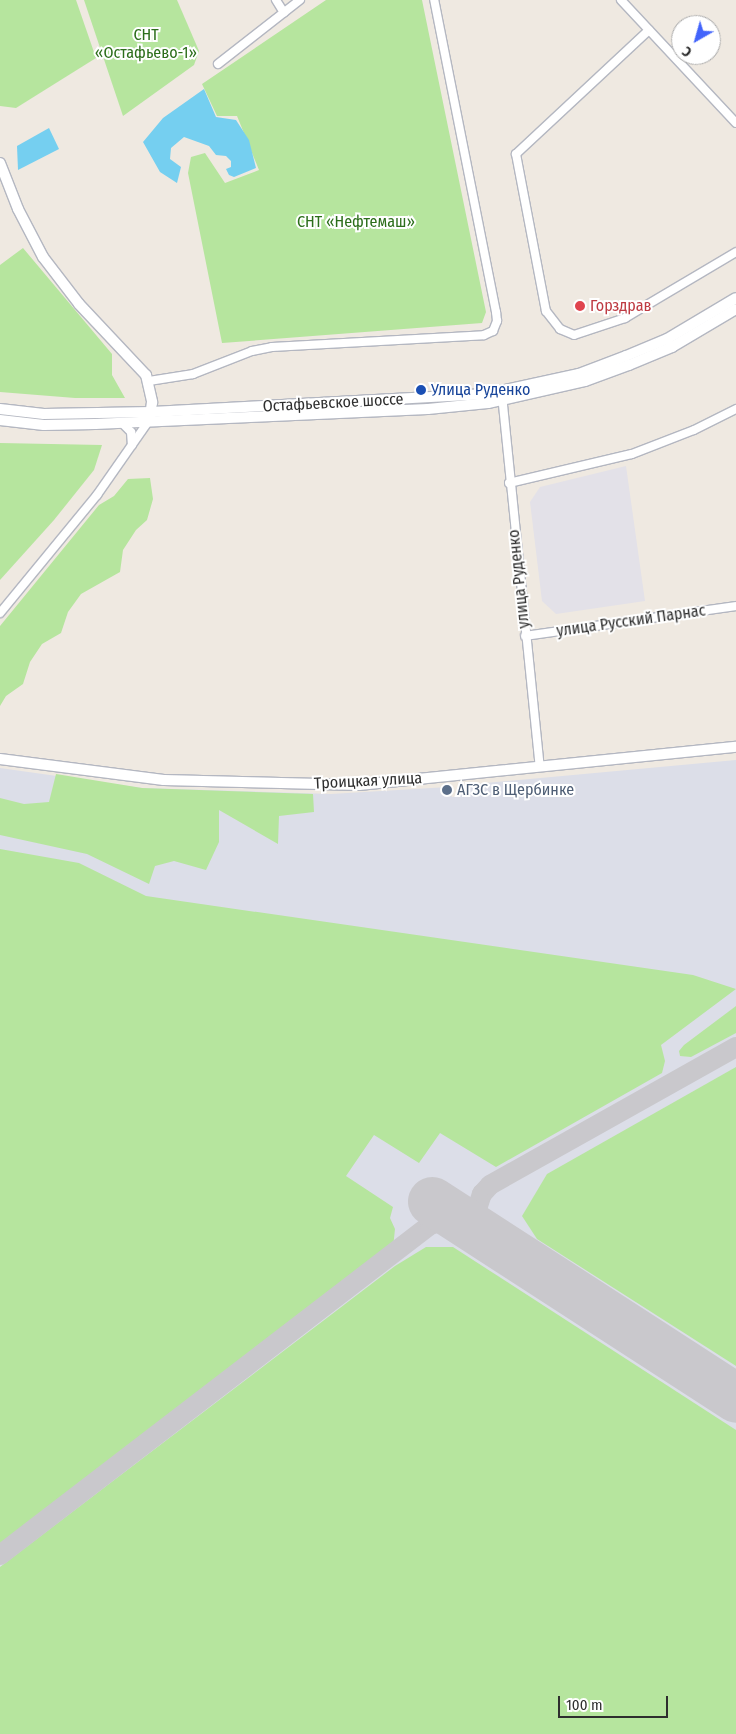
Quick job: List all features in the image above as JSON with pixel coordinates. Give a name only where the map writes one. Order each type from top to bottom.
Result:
[{"type":"main road","points":[[0,162],[18,209],[43,257],[74,298],[149,381],[152,412],[148,422]]},
{"type":"main road","name":"Остафьевское шоссе","points":[[0,409],[44,414],[152,412],[502,396],[578,374],[667,339],[736,298]]},
{"type":"main road","name":"Остафьевское шоссе","points":[[0,420],[44,425],[122,423],[428,409],[585,381],[672,347],[736,309]]},
{"type":"main road","name":"Троицкая улица","points":[[0,759],[164,780],[328,785],[395,782],[736,747]]},
{"type":"street","points":[[276,0],[284,13]]},
{"type":"street","points":[[218,64],[300,0]]},
{"type":"street","points":[[149,381],[193,374],[252,351],[272,347],[484,334],[493,331],[497,320],[496,312],[434,0]]},
{"type":"street","points":[[621,0],[736,123]]},
{"type":"street","points":[[649,30],[516,154],[546,311],[560,329],[574,335],[625,318],[736,252]]},
{"type":"street","name":"улица Руденко","points":[[502,396],[509,483],[540,766]]},
{"type":"street","points":[[509,483],[578,470],[632,454],[694,430],[736,409]]},
{"type":"street","points":[[0,613],[132,448],[148,422]]},
{"type":"street","points":[[122,423],[132,436],[132,448]]},
{"type":"street","name":"улица Русский Парнас","points":[[525,636],[736,606]]},
{"type":"shaded area","points":[[626,466],[645,601],[556,614],[542,601],[530,502],[540,487]]},
{"type":"shaded area","points":[[736,760],[736,1734],[0,1734],[0,768],[142,788],[331,794],[448,787],[452,797],[459,796],[463,785]]},
{"type":"green space","points":[[0,0],[76,0],[96,58],[16,108],[0,106]]},
{"type":"green space","name":"СНТ «Остафьево-1»","points":[[84,0],[177,0],[199,51],[194,65],[123,116]]},
{"type":"green space","name":"СНТ «Нефтемаш»","points":[[326,0],[422,0],[486,312],[482,323],[222,343],[188,173],[191,157],[205,153],[225,183],[259,170],[237,116],[217,116],[202,84]]},
{"type":"green space","points":[[23,248],[112,354],[112,375],[125,398],[75,398],[0,392],[0,265]]},
{"type":"green space","points":[[0,443],[102,445],[94,470],[54,520],[0,580]]},
{"type":"green space","points":[[150,478],[153,499],[147,520],[136,530],[123,550],[120,572],[81,594],[68,612],[61,633],[42,644],[30,662],[23,684],[6,696],[0,706],[0,626],[99,505],[114,496],[128,479]]},
{"type":"green space","points":[[56,774],[142,788],[313,794],[314,812],[279,816],[278,844],[219,810],[219,842],[206,870],[174,861],[155,866],[149,884],[87,854],[0,835],[0,798],[24,804],[49,802]]},
{"type":"green space","points":[[0,849],[79,863],[146,896],[693,975],[736,989],[661,1045],[665,1061],[662,1073],[496,1167],[440,1133],[419,1163],[374,1135],[346,1176],[393,1207],[390,1218],[395,1229],[393,1248],[0,1549]]},
{"type":"green space","points":[[736,1006],[736,1033],[691,1057],[680,1056],[679,1051],[684,1045]]},
{"type":"green space","points":[[736,1067],[736,1366],[537,1239],[522,1216],[547,1174]]},
{"type":"green space","points":[[426,1247],[453,1247],[736,1430],[736,1734],[0,1734],[0,1567],[395,1266]]},
{"type":"water","points":[[204,89],[216,117],[236,120],[249,140],[256,168],[234,177],[229,175],[226,169],[231,167],[231,161],[226,156],[216,155],[209,146],[184,137],[171,148],[170,159],[181,167],[177,183],[160,172],[143,142],[163,118]]},
{"type":"water","points":[[49,128],[59,149],[18,170],[17,146]]},
{"type":"taxiway","points":[[488,1238],[481,1229],[477,1209],[482,1194],[490,1185],[736,1047]]},
{"type":"taxiway","points":[[0,1555],[430,1225],[456,1217]]},
{"type":"runway","points":[[432,1201],[736,1398]]},
{"type":"place","name":"Горздрав","points":[[580,306]]},
{"type":"place","name":"Улица Руденко","points":[[421,390]]},
{"type":"place","name":"АГЗС в Щербинке","points":[[447,790]]}]
